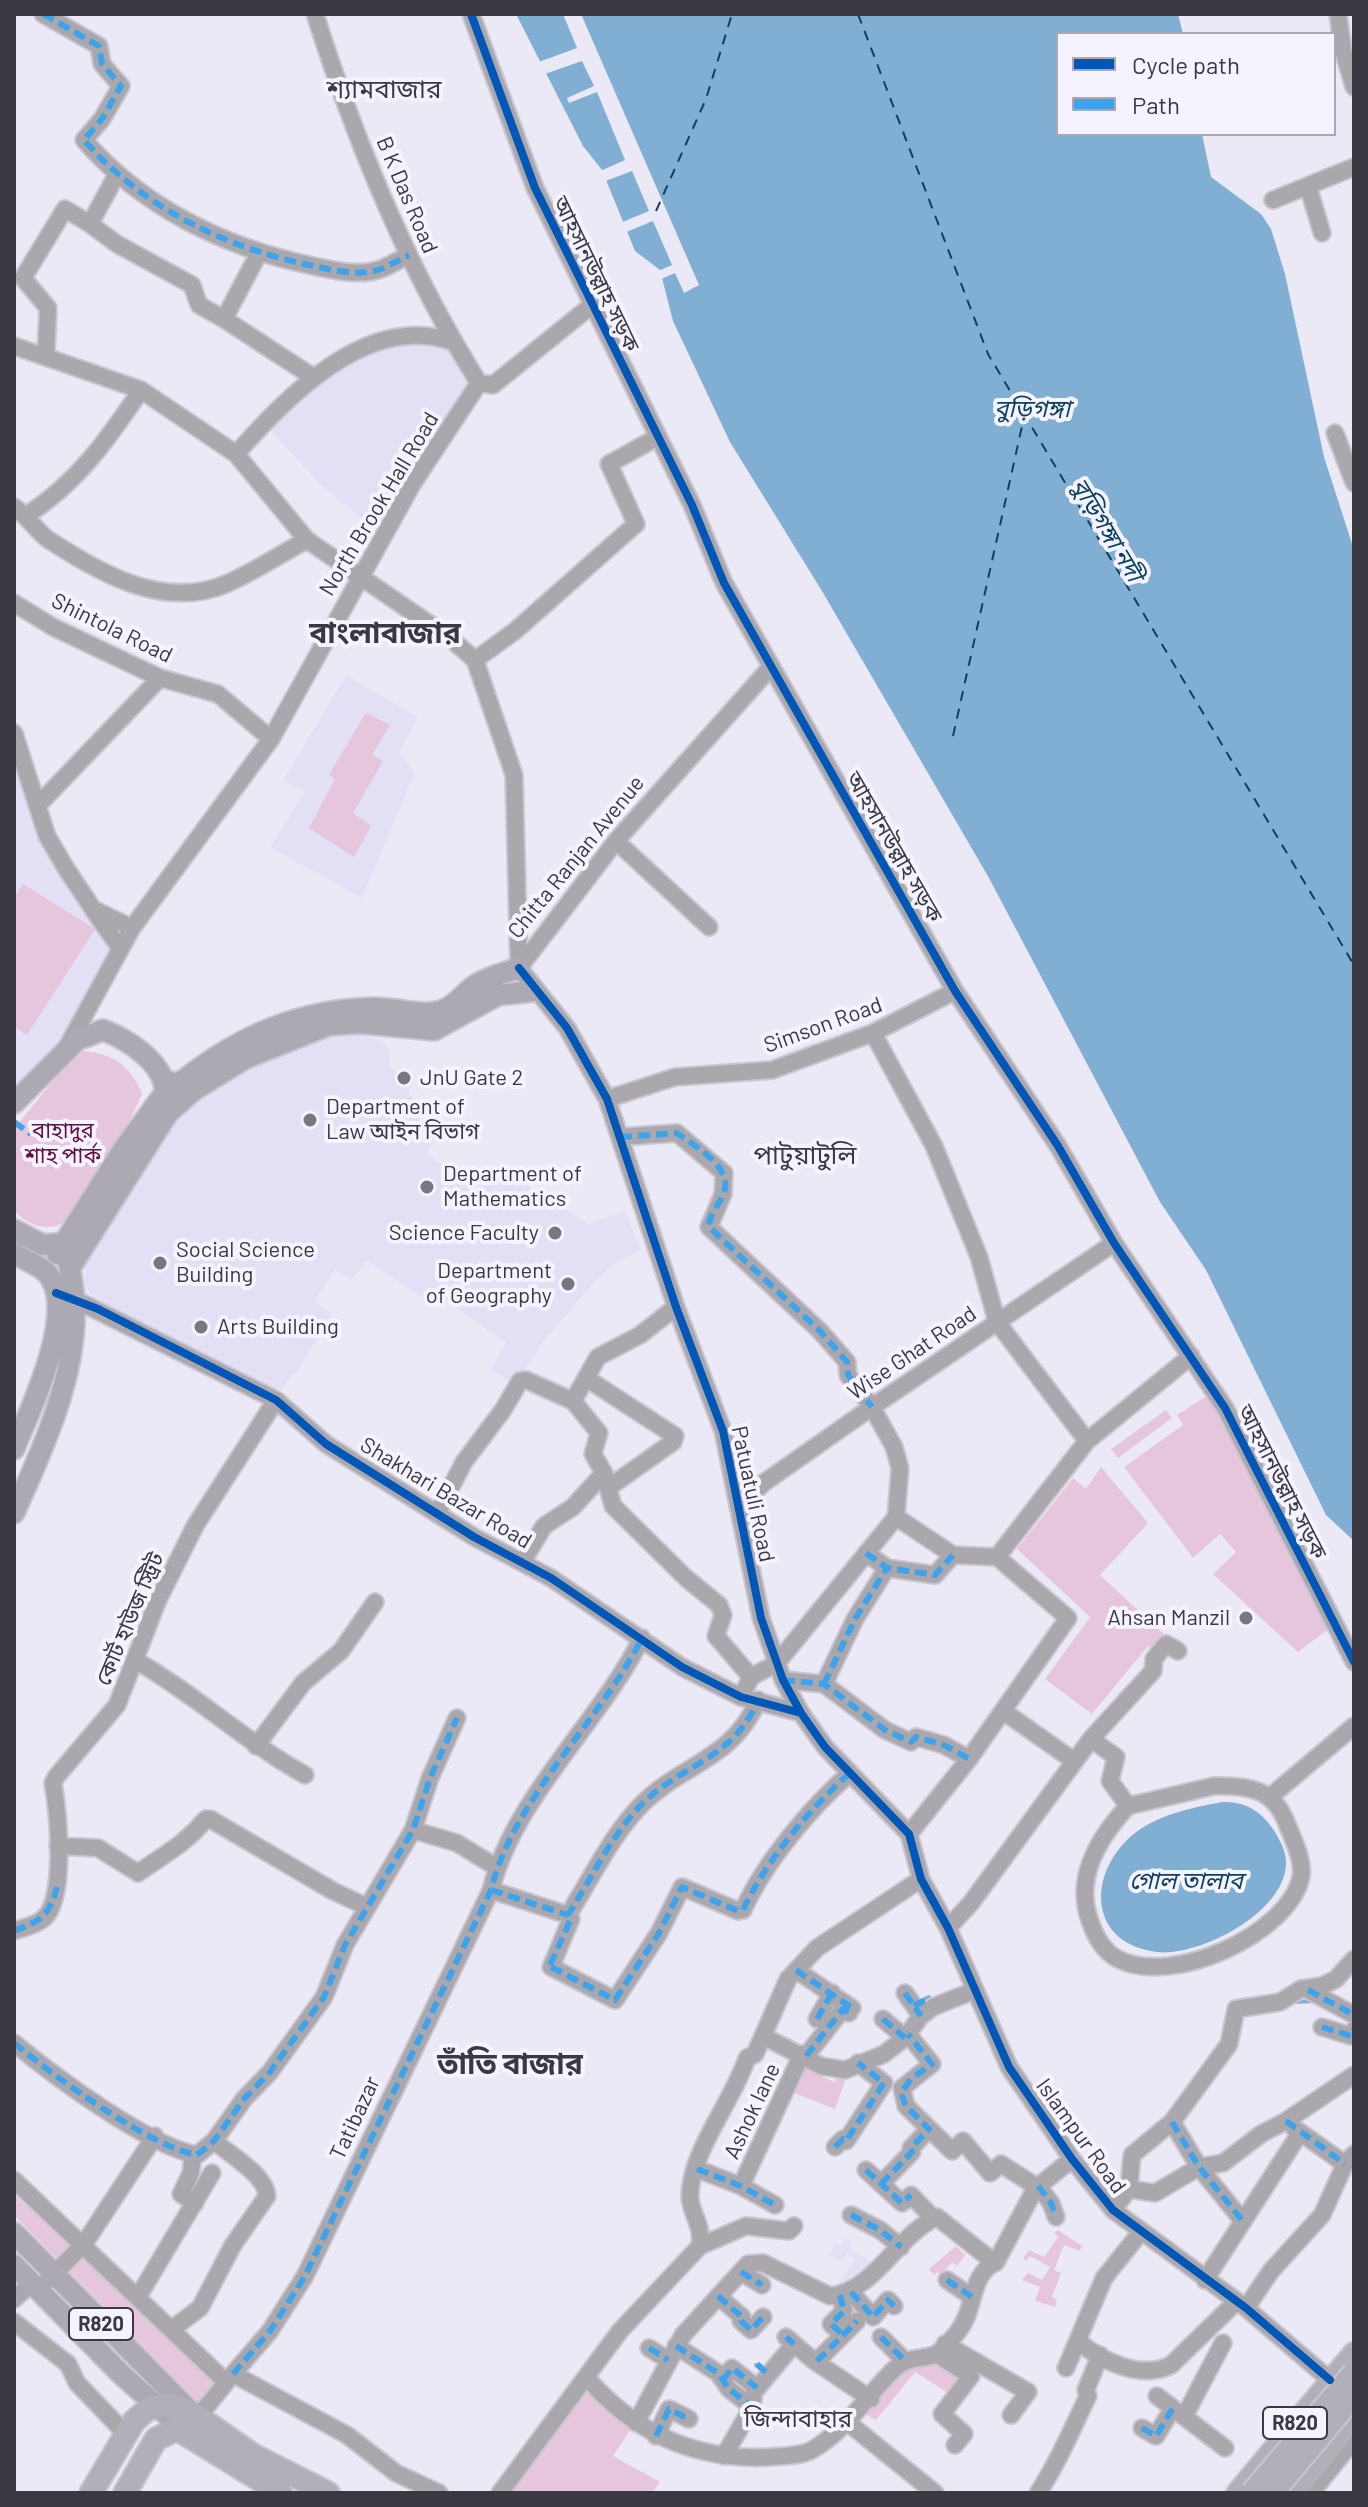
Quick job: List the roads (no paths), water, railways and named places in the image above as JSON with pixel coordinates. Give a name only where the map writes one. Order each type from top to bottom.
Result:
[{"type":"highway","name":"R820","points":[[1238,2493],[1354,2354]]},
{"type":"highway","points":[[1252,2493],[1354,2373]]},
{"type":"highway","points":[[1272,2493],[1354,2397]]},
{"type":"highway","points":[[91,2493],[125,2433],[141,2414],[161,2415]]},
{"type":"highway","points":[[161,2415],[170,2430],[192,2420]]},
{"type":"highway","points":[[125,2493],[161,2415]]},
{"type":"highway","name":"R820","points":[[1293,2493],[1354,2417]]},
{"type":"highway","name":"R820","points":[[192,2420],[281,2493]]},
{"type":"highway","name":"R820","points":[[192,2420],[328,2493]]},
{"type":"main road","name":"Chitta Ranjan Avenue","points":[[168,1093],[176,1084],[246,1037],[295,1018],[343,1008],[389,1007],[436,1013],[448,1009],[474,986],[519,968]]},
{"type":"main road","points":[[38,1266],[52,1259],[65,1243],[123,1150],[168,1093],[319,1028],[348,1023],[434,1030],[498,995],[534,991]]},
{"type":"main road","points":[[16,1099],[87,1033],[103,1030],[135,1047],[168,1093]]},
{"type":"main road","points":[[14,1513],[58,1402],[68,1361],[65,1296],[70,1268],[148,1138],[168,1093]]},
{"type":"main road","points":[[14,1230],[43,1245],[65,1243]]},
{"type":"main road","points":[[65,1243],[70,1268]]},
{"type":"main road","points":[[14,1253],[38,1266],[65,1296]]},
{"type":"main road","points":[[14,1449],[20,1418],[49,1353],[57,1306],[65,1296]]},
{"type":"main road","name":"R820","points":[[14,2233],[192,2420]]},
{"type":"main road","name":"R820","points":[[14,2265],[161,2415]]},
{"type":"main road","points":[[142,2366],[161,2415]]},
{"type":"main road","points":[[121,2374],[133,2405],[125,2433]]},
{"type":"main road","points":[[1330,2380],[1354,2397]]},
{"type":"street","points":[[43,14],[95,43],[102,64],[120,83],[102,119],[84,138],[116,176],[182,218],[259,253],[341,272],[379,270],[409,255]]},
{"type":"street","name":"B K Das Road","points":[[315,14],[359,139],[409,255],[453,342],[479,383]]},
{"type":"street","name":"আহসানউল্লাহ সড়ক","points":[[471,14],[535,188],[656,438],[692,505],[724,583],[955,991],[1058,1146],[1114,1243],[1225,1408],[1354,1662]]},
{"type":"street","points":[[1338,14],[1345,62],[1354,87]]},
{"type":"street","points":[[1273,200],[1354,167]]},
{"type":"street","points":[[90,224],[116,176]]},
{"type":"street","points":[[1308,186],[1322,233]]},
{"type":"street","points":[[46,356],[48,308],[23,278],[65,209],[117,244],[192,285],[199,305],[313,377]]},
{"type":"street","points":[[224,319],[259,253]]},
{"type":"street","points":[[479,383],[493,385],[592,305]]},
{"type":"street","points":[[236,454],[313,377],[338,360],[384,342],[432,334],[453,342]]},
{"type":"street","points":[[14,347],[141,390],[236,454],[307,540],[450,638],[475,660],[514,775],[519,968]]},
{"type":"street","name":"North Brook Hall Road","points":[[65,1052],[132,928],[271,739],[413,483],[479,383]]},
{"type":"street","points":[[141,390],[83,470],[55,497],[20,511],[45,538],[143,590],[170,594],[225,584],[307,540]]},
{"type":"street","points":[[1335,433],[1353,477]]},
{"type":"street","points":[[475,660],[515,631],[636,524],[609,464],[656,438]]},
{"type":"street","name":"Shintola Road","points":[[14,603],[53,627],[160,678],[218,694],[271,739]]},
{"type":"street","name":"Chitta Ranjan Avenue","points":[[519,968],[616,841],[770,668]]},
{"type":"street","points":[[40,803],[160,678]]},
{"type":"street","points":[[14,733],[40,803],[47,836],[120,948]]},
{"type":"street","points":[[616,841],[709,927]]},
{"type":"street","points":[[93,909],[132,928]]},
{"type":"street","name":"Patuatuli Road","points":[[519,968],[534,991],[567,1028],[607,1099],[676,1307],[723,1431],[761,1618],[783,1680],[801,1713],[850,1773],[909,1834],[921,1879]]},
{"type":"street","name":"Simson Road","points":[[607,1099],[675,1077],[772,1070],[873,1033],[955,991]]},
{"type":"street","points":[[873,1033],[934,1146],[979,1257],[997,1322],[1087,1441]]},
{"type":"street","points":[[620,1137],[677,1133],[724,1173],[726,1184],[709,1227],[820,1331],[847,1362],[848,1375],[872,1407],[894,1447],[900,1468],[896,1517],[777,1663],[751,1677]]},
{"type":"street","name":"Wise Ghat Road","points":[[739,1506],[765,1482],[1114,1243]]},
{"type":"street","points":[[70,1268],[98,1309]]},
{"type":"street","name":"Shakhari Bazar Road","points":[[65,1296],[98,1309],[276,1400],[326,1444],[377,1473],[437,1514],[523,1561],[682,1667],[750,1698],[801,1713]]},
{"type":"street","points":[[573,1401],[605,1351],[640,1335],[676,1307]]},
{"type":"street","points":[[997,1557],[1087,1441],[1191,1356]]},
{"type":"street","points":[[523,1561],[544,1526],[606,1481],[673,1442],[675,1436],[586,1378]]},
{"type":"street","points":[[437,1514],[464,1462],[503,1410],[520,1381],[526,1380],[573,1401],[599,1433],[593,1454],[606,1481],[613,1506],[719,1605],[723,1615],[716,1636],[751,1677],[750,1698],[734,1739],[694,1770],[665,1781],[612,1837],[568,1915]]},
{"type":"street","name":"কোর্ট হাউজ স্ট্রিট","points":[[14,1931],[42,1921],[51,1910],[57,1887],[58,1846],[53,1783],[65,1763],[117,1705],[158,1600],[195,1526],[276,1400]]},
{"type":"street","points":[[896,1517],[953,1555],[997,1557],[1068,1618],[969,1759],[909,1834]]},
{"type":"street","points":[[866,1553],[887,1568],[937,1575],[953,1555]]},
{"type":"street","points":[[824,1684],[855,1619],[887,1568]]},
{"type":"street","points":[[256,1746],[303,1683],[341,1651],[375,1602]]},
{"type":"street","name":"Tatibazar","points":[[192,2420],[270,2331],[305,2276],[491,1890],[496,1867],[540,1789],[583,1734],[626,1670],[642,1638]]},
{"type":"street","points":[[948,1928],[971,1903],[1091,1739],[1154,1670],[1154,1659],[1166,1644],[1178,1651]]},
{"type":"street","points":[[135,1660],[175,1683],[256,1746],[305,1775]]},
{"type":"street","points":[[783,1680],[824,1684],[885,1730],[911,1742],[916,1737],[944,1745],[969,1759]]},
{"type":"street","points":[[1003,1711],[1074,1761]]},
{"type":"street","points":[[14,2043],[64,2083],[155,2136],[197,2155],[214,2141],[244,2099],[270,2072],[324,1997],[345,1945],[413,1830],[430,1778],[457,1718]]},
{"type":"street","points":[[1271,1796],[1354,1726]]},
{"type":"street","points":[[1091,1739],[1116,1757],[1110,1781],[1128,1806]]},
{"type":"street","points":[[491,1890],[568,1915],[571,1919],[550,1965],[615,2000],[659,1933],[682,1887],[738,1911],[743,1910],[764,1870],[826,1794],[850,1773]]},
{"type":"street","points":[[1214,1786],[1252,1787],[1271,1796],[1284,1817],[1296,1847],[1302,1874],[1296,1892],[1277,1914],[1242,1941],[1206,1958],[1163,1967],[1140,1966],[1119,1960],[1095,1935],[1087,1912],[1085,1888],[1088,1869],[1105,1835],[1128,1806],[1214,1786]]},
{"type":"street","points":[[58,1846],[98,1848],[138,1873],[158,1858],[180,1848],[206,1819],[210,1819],[355,1904],[367,1907]]},
{"type":"street","points":[[413,1830],[457,1843],[496,1867]]},
{"type":"street","points":[[700,2246],[702,2232],[690,2198],[697,2169],[715,2121],[739,2082],[747,2058],[755,2054],[788,1979],[817,1948],[921,1879]]},
{"type":"street","name":"Islampur Road","points":[[921,1879],[948,1928],[973,1991],[1009,2067],[1072,2159],[1113,2210],[1140,2233],[1242,2305],[1330,2380]]},
{"type":"street","points":[[1308,1990],[1336,1979],[1354,1959]]},
{"type":"street","points":[[796,1970],[832,1993],[817,2019]]},
{"type":"street","points":[[1113,2210],[1129,2189],[1132,2155],[1172,2122],[1229,2044],[1236,2009],[1280,2002],[1301,1989],[1354,2015]]},
{"type":"street","name":"Ashok lane","points":[[763,2036],[839,2071],[884,2054],[906,2036],[918,2003],[933,2007],[973,1991]]},
{"type":"street","name":"Ashok lane","points":[[741,2186],[804,2055],[843,2009],[851,2011],[832,1993]]},
{"type":"street","points":[[883,2019],[906,2036],[932,2064],[911,2079],[901,2093],[906,2106],[952,2151],[963,2141],[990,2173],[1001,2164],[1038,2187],[1051,2203],[1056,2217]]},
{"type":"street","points":[[1322,2027],[1351,2036],[1354,2030]]},
{"type":"street","points":[[835,2147],[855,2131],[884,2083],[858,2063]]},
{"type":"street","points":[[1129,2189],[1155,2193],[1199,2167],[1223,2163],[1261,2134],[1286,2121],[1354,2075]]},
{"type":"street","points":[[1079,2342],[1137,2371],[1158,2372],[1171,2365],[1242,2305],[1322,2215],[1349,2159],[1300,2133],[1286,2121]]},
{"type":"street","points":[[1172,2122],[1199,2167],[1242,2220]]},
{"type":"street","points":[[881,2184],[929,2129]]},
{"type":"street","points":[[1205,2280],[1300,2133]]},
{"type":"street","points":[[14,2299],[55,2273],[84,2244],[155,2136]]},
{"type":"street","points":[[172,2329],[200,2308],[233,2245],[267,2196],[265,2187],[245,2166],[214,2141]]},
{"type":"street","points":[[193,2154],[191,2173],[181,2194],[195,2203]]},
{"type":"street","name":"Islampur Road","points":[[940,2349],[960,2329],[979,2278],[995,2263],[1038,2187],[1072,2159]]},
{"type":"street","name":"Ashok lane","points":[[697,2169],[741,2186],[775,2205]]},
{"type":"street","points":[[866,2170],[902,2203],[911,2195],[933,2218],[942,2219],[995,2263]]},
{"type":"street","points":[[138,2297],[212,2173]]},
{"type":"street","points":[[14,2180],[172,2329],[229,2378],[347,2435],[396,2473],[439,2493]]},
{"type":"street","points":[[851,2215],[880,2230],[901,2247]]},
{"type":"street","points":[[636,2423],[672,2353],[748,2264],[763,2263],[830,2296],[846,2293],[933,2218]]},
{"type":"street","points":[[500,2493],[620,2331],[700,2246],[746,2226],[789,2231],[794,2226]]},
{"type":"street","points":[[1066,2368],[1104,2278],[1140,2233]]},
{"type":"street","points":[[741,2272],[762,2285]]},
{"type":"street","points":[[947,2280],[972,2297]]},
{"type":"street","points":[[846,2293],[873,2317],[888,2300],[894,2306]]},
{"type":"street","points":[[842,2334],[831,2324],[844,2311],[846,2293]]},
{"type":"street","points":[[718,2296],[742,2317],[741,2321],[751,2330],[763,2317]]},
{"type":"street","points":[[817,2361],[857,2321]]},
{"type":"street","points":[[14,2322],[68,2364],[77,2383],[125,2433]]},
{"type":"street","points":[[881,2337],[905,2361]]},
{"type":"street","points":[[724,2456],[752,2407],[763,2370],[790,2340],[871,2399]]},
{"type":"street","points":[[1142,2428],[1156,2436],[1179,2412],[1223,2343]]},
{"type":"street","points":[[649,2348],[672,2353],[718,2373],[752,2407]]},
{"type":"street","points":[[587,2378],[636,2423],[656,2436],[724,2456],[744,2458],[809,2453],[847,2422],[905,2361],[940,2349],[1028,2392],[1011,2415]]},
{"type":"street","points":[[940,2349],[971,2376],[942,2414],[964,2434],[955,2445]]},
{"type":"street","points":[[1038,2493],[1054,2469],[1064,2440],[1088,2396],[1086,2390],[1100,2355]]},
{"type":"street","points":[[723,2380],[732,2368],[757,2388]]},
{"type":"street","points":[[1157,2396],[1225,2448]]},
{"type":"street","points":[[656,2436],[669,2409],[689,2419]]},
{"type":"street","points":[[847,2422],[935,2493]]},
{"type":"street","points":[[1311,2493],[1354,2440]]},
{"type":"water","name":"বুড়িগঙ্গা","points":[[516,14],[1178,14],[1182,32],[1056,32],[1056,136],[1202,136],[1211,177],[1261,214],[1271,229],[1285,274],[1324,457],[1354,550],[1354,1541],[1326,1515],[1206,1270],[1160,1202],[989,878],[822,591],[730,442],[673,321],[660,270],[635,251],[602,170],[583,146]]},
{"type":"water","name":"গোল তালাব","points":[[1222,1802],[1244,1805],[1257,1812],[1280,1840],[1286,1862],[1282,1880],[1272,1898],[1238,1928],[1195,1947],[1157,1952],[1135,1947],[1119,1937],[1108,1924],[1102,1908],[1101,1891],[1114,1856],[1127,1840],[1159,1819]]},
{"type":"waterway","points":[[917,2003],[929,1997]]},
{"type":"waterway","points":[[1292,2002],[1315,2001]]},
{"type":"waterway","points":[[756,2365],[766,2373]]},
{"type":"place","name":"JnU Gate 2","points":[[404,1078]]},
{"type":"place","name":"Department of Law আইন বিভাগ","points":[[310,1120]]},
{"type":"place","name":"Department of Mathematics","points":[[427,1187]]},
{"type":"place","name":"Science Faculty","points":[[555,1233]]},
{"type":"place","name":"Social Science Building","points":[[160,1263]]},
{"type":"place","name":"Department of Geography","points":[[568,1284]]},
{"type":"place","name":"Arts Building","points":[[201,1327]]},
{"type":"place","name":"Ahsan Manzil","points":[[1246,1618]]},
{"type":"district","name":"শ্যামবাজার","points":[[384,89]]},
{"type":"district","name":"বাংলাবাজার","points":[[385,633]]},
{"type":"district","name":"পাটুয়াটুলি","points":[[805,1155]]},
{"type":"district","name":"তাঁতি বাজার","points":[[510,2064]]},
{"type":"district","name":"জিন্দাবাহার","points":[[798,2419]]},
{"type":"water label","name":"বুড়িগঙ্গা নদী","points":[[1107,530]]},
{"type":"park label","name":"বাহাদুর শাহ পার্ক","points":[[63,1144]]}]
